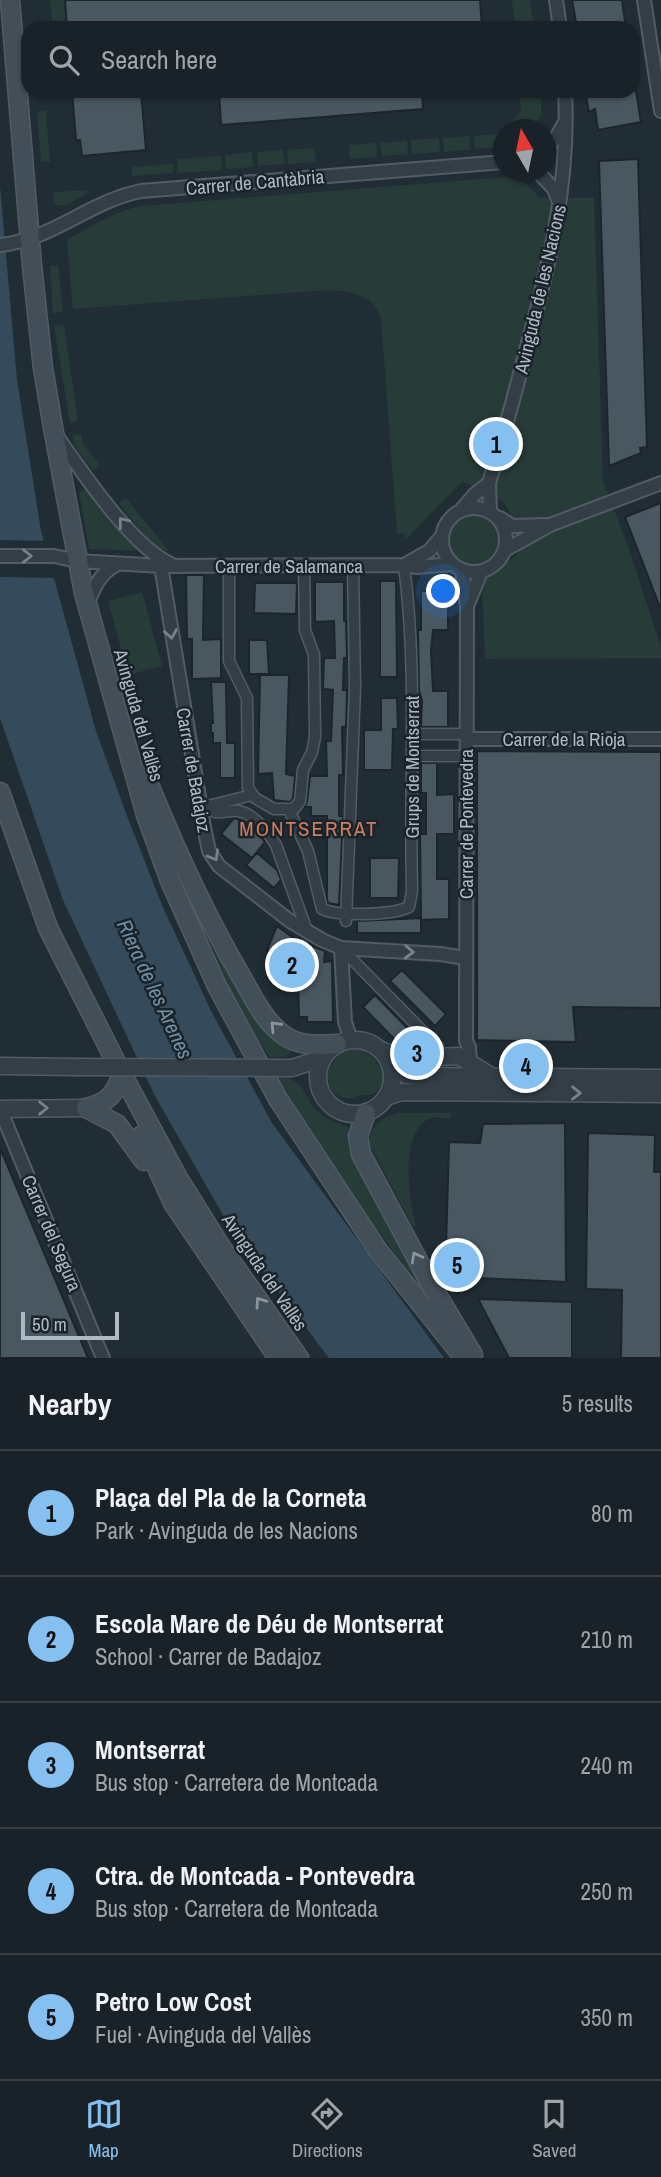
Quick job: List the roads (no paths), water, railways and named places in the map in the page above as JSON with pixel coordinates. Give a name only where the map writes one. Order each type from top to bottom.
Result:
[{"type":"main road","name":"Avinguda del Vallès","points":[[10,0],[13,243],[43,368],[87,606],[146,815],[175,892],[217,986],[278,1099],[377,1249],[464,1358]]},
{"type":"main road","points":[[131,761],[150,787],[194,890],[261,1009],[274,1026],[295,1041],[312,1045],[344,1042]]},
{"type":"main road","name":"Avinguda del Vallès","points":[[0,792],[4,822],[48,951],[178,1178],[221,1247],[299,1358]]},
{"type":"main road","name":"Avinguda del Vallès","points":[[120,1080],[173,1203],[278,1358]]},
{"type":"main road","points":[[86,1108],[106,1102],[120,1080]]},
{"type":"main road","points":[[86,1108],[117,1124],[173,1203]]},
{"type":"main road","points":[[366,1113],[358,1136],[361,1154],[430,1283],[475,1358]]},
{"type":"street","points":[[556,0],[559,21]]},
{"type":"street","points":[[644,0],[661,111]]},
{"type":"street","name":"Avinguda de les Nacions","points":[[494,514],[489,483],[537,310],[560,205],[567,118],[566,98]]},
{"type":"street","points":[[556,136],[567,118]]},
{"type":"street","name":"Carrer de Cantàbria","points":[[13,243],[64,225],[108,200],[141,191],[493,163]]},
{"type":"street","points":[[547,182],[554,189],[560,205]]},
{"type":"street","points":[[54,433],[133,535],[167,566]]},
{"type":"street","points":[[404,565],[429,551],[442,536],[451,517],[489,483]]},
{"type":"street","points":[[442,536],[446,556],[457,567],[481,572],[496,564],[505,550],[550,525],[661,483]]},
{"type":"street","points":[[462,509],[471,507],[494,514],[513,526],[550,525]]},
{"type":"street","points":[[494,514],[506,532],[505,550]]},
{"type":"street","name":"Carrer de Salamanca","points":[[0,556],[54,556],[78,561],[167,566],[457,567]]},
{"type":"street","points":[[87,606],[97,582],[106,570],[117,564]]},
{"type":"street","name":"Grups de Montserrat","points":[[289,810],[308,851],[322,909],[347,917],[409,907],[412,901],[413,756],[410,625],[404,565]]},
{"type":"street","name":"Carrer de Badajoz","points":[[167,566],[206,806],[207,844],[219,866],[307,931],[341,948],[466,958]]},
{"type":"street","points":[[229,566],[229,661],[247,698],[248,788],[252,796],[274,809],[289,810],[297,807],[300,802],[303,771],[312,752],[315,737],[314,655],[304,630],[304,566]]},
{"type":"street","points":[[347,917],[355,687],[354,566]]},
{"type":"street","name":"Carrer de Pontevedra","points":[[457,567],[467,606],[465,1053]]},
{"type":"street","name":"Carrer de Pontevedra","points":[[467,606],[481,572]]},
{"type":"street","points":[[412,734],[467,736]]},
{"type":"street","name":"Carrer de la Rioja","points":[[467,736],[661,739]]},
{"type":"street","points":[[413,756],[467,756]]},
{"type":"street","points":[[206,806],[252,796]]},
{"type":"street","points":[[206,806],[219,813],[235,811],[246,814],[268,832],[276,845],[307,931]]},
{"type":"street","points":[[341,948],[344,1042]]},
{"type":"street","points":[[341,948],[438,1046]]},
{"type":"street","points":[[0,1066],[292,1068],[323,1058],[344,1042],[367,1042],[398,1057],[465,1053],[494,1077]]},
{"type":"street","points":[[381,1050],[391,1066],[406,1075],[661,1078]]},
{"type":"street","points":[[429,1076],[451,1067],[465,1053]]},
{"type":"street","points":[[319,1089],[318,1073],[323,1058]]},
{"type":"street","points":[[292,1068],[311,1078],[330,1105],[356,1115],[374,1109],[386,1097],[392,1082],[391,1066]]},
{"type":"street","points":[[386,1097],[402,1092],[661,1094]]},
{"type":"street","points":[[0,1109],[86,1108]]},
{"type":"street","name":"Carrer del Segura","points":[[0,1109],[103,1358]]},
{"type":"water","name":"Riera de les Arenes","points":[[0,186],[17,380],[41,531],[96,731],[127,816],[162,905],[211,1011],[272,1123],[444,1358],[329,1358],[231,1229],[155,1096],[63,900],[0,718]]},
{"type":"place","name":"Plaça del Pla de la Corneta","points":[[496,444]]},
{"type":"place","name":"Escola Mare de Déu de Montserrat","points":[[292,965]]},
{"type":"place","name":"Montserrat","points":[[417,1053]]},
{"type":"place","name":"Ctra. de Montcada - Pontevedra","points":[[526,1066]]},
{"type":"place","name":"Petro Low Cost","points":[[457,1265]]},
{"type":"district","name":"MONTSERRAT","points":[[309,828]]}]
